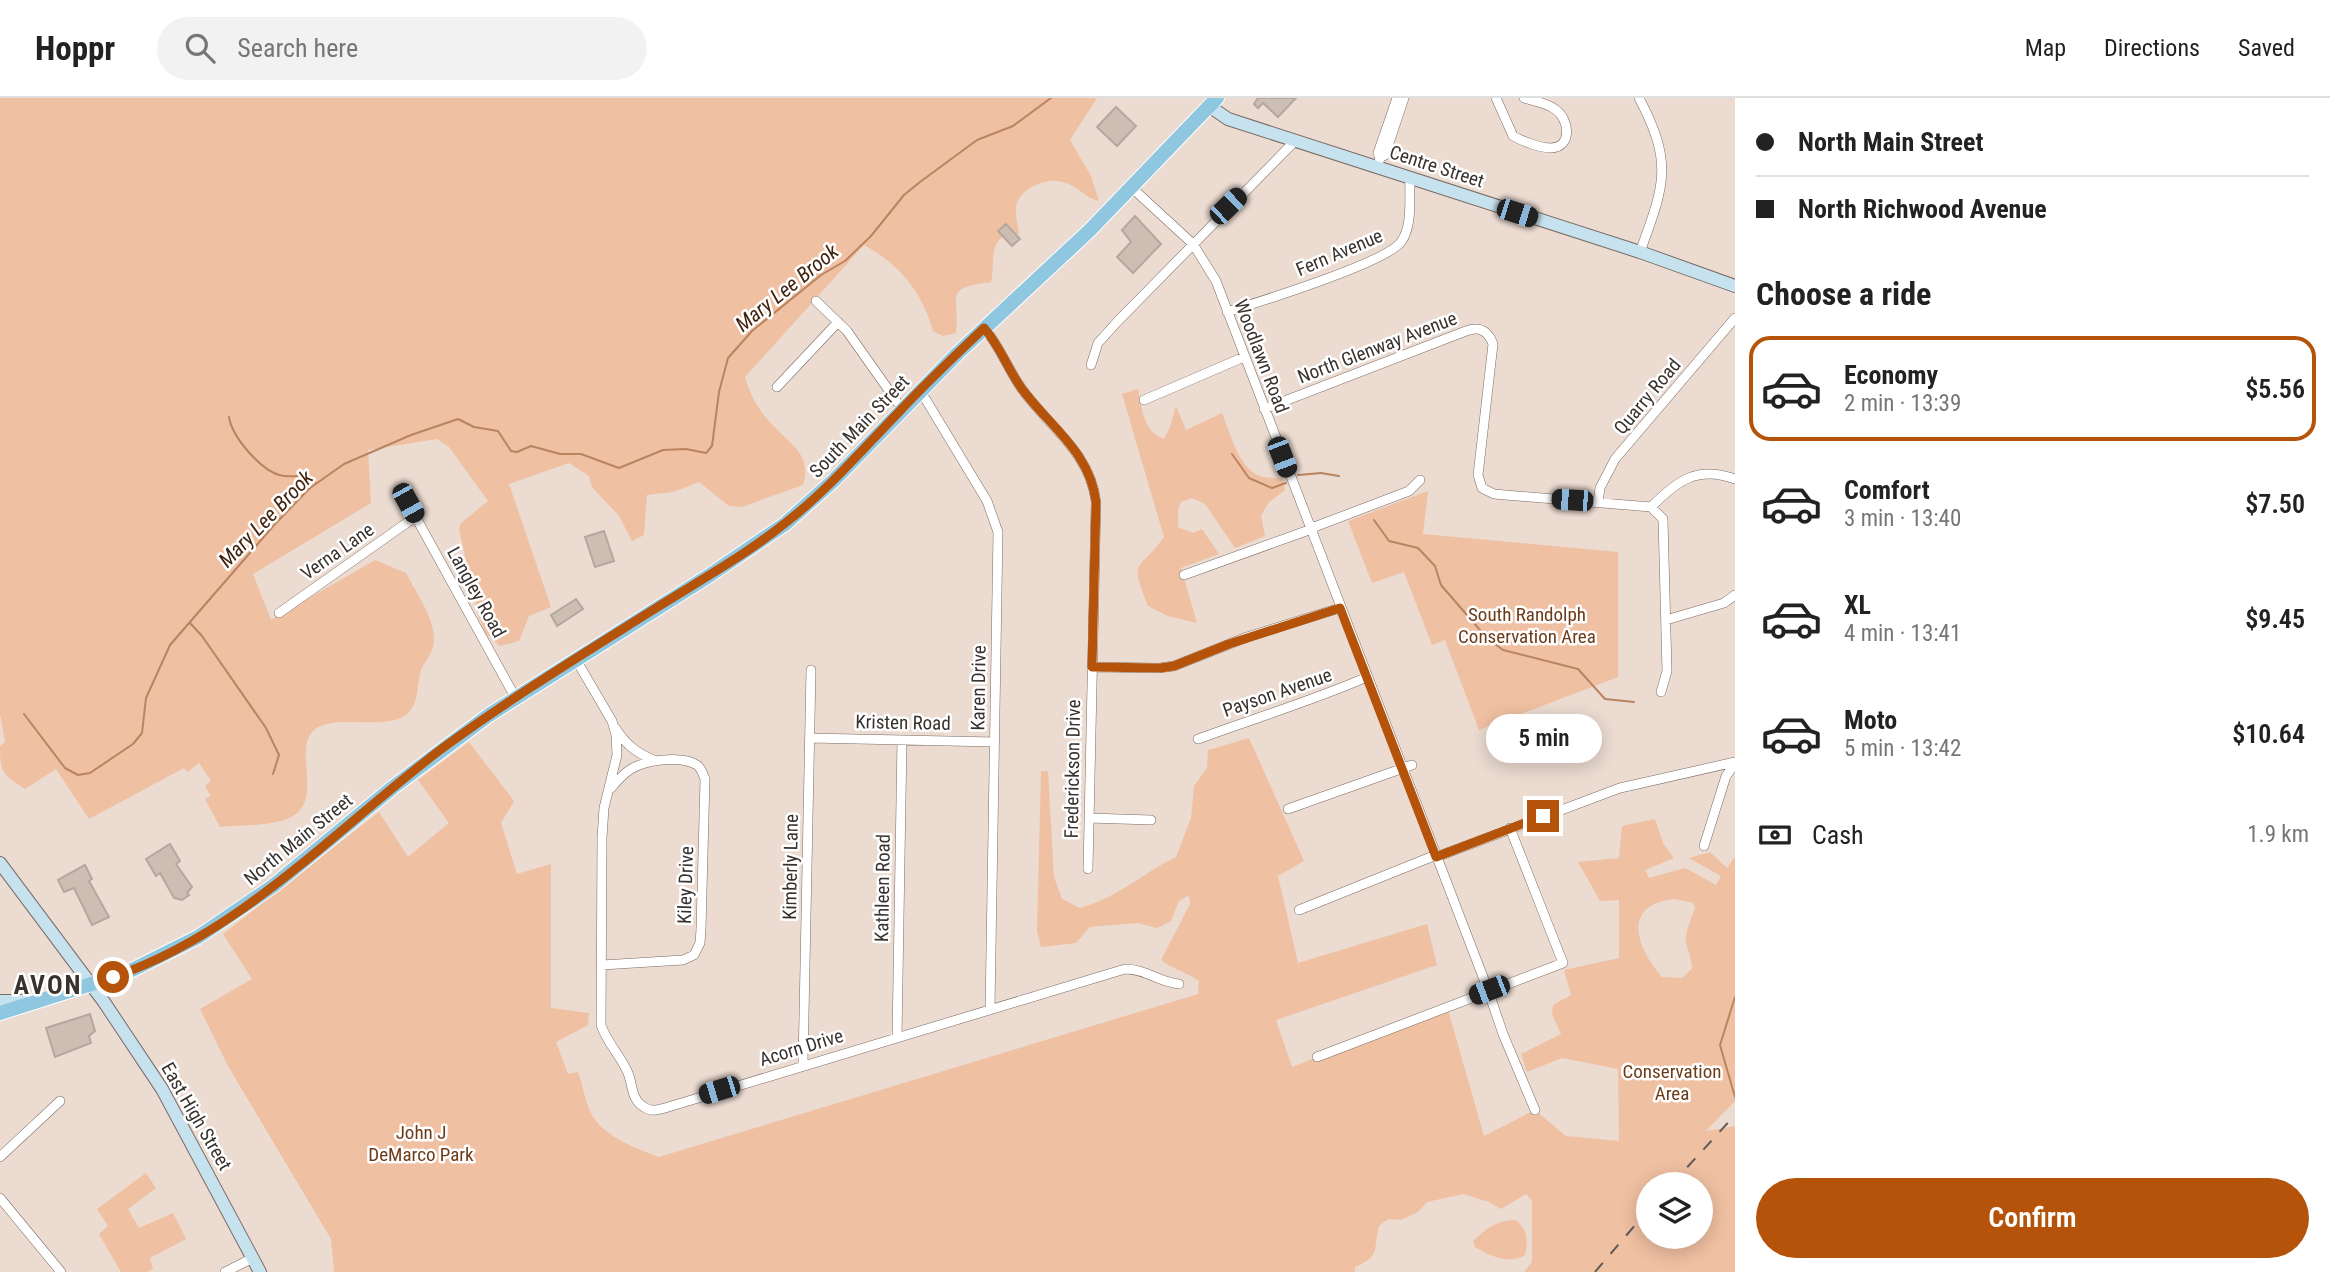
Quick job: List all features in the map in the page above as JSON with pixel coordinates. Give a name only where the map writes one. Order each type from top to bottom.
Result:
[{"type":"main road","name":"Centre Street","points":[[1213,102],[1223,117],[1295,141],[1379,163],[1410,178],[1640,252],[1735,286]]},
{"type":"main road","name":"South Main Street","points":[[515,697],[707,577],[785,524],[833,481],[984,328],[1072,248],[1213,102]]},
{"type":"main road","name":"North Main Street","points":[[0,1013],[153,961],[230,918],[422,764],[515,697]]},
{"type":"main road","name":"East High Street","points":[[0,863],[90,984],[175,1111],[260,1272]]},
{"type":"main road","points":[[0,1001],[32,1001]]},
{"type":"street","points":[[1379,163],[1378,152],[1397,98]]},
{"type":"street","points":[[1379,163],[1385,155],[1404,98]]},
{"type":"street","points":[[1496,98],[1513,136],[1547,147],[1557,146],[1566,138],[1567,133],[1567,126],[1560,114],[1551,107],[1524,98]]},
{"type":"street","points":[[1639,98],[1657,136],[1663,163],[1653,215],[1640,252]]},
{"type":"street","points":[[1091,365],[1098,344],[1295,141]]},
{"type":"street","name":"Fern Avenue","points":[[1227,312],[1300,288],[1391,251],[1405,234],[1410,178]]},
{"type":"street","name":"Woodlawn Road","points":[[1131,187],[1193,244],[1209,268],[1367,677],[1408,766],[1436,856],[1489,990],[1503,1034],[1535,1110]]},
{"type":"street","points":[[816,301],[850,335],[902,409]]},
{"type":"street","name":"Quarry Road","points":[[1598,502],[1600,488],[1615,459],[1735,318]]},
{"type":"street","points":[[777,387],[838,322]]},
{"type":"street","name":"Frederickson Drive","points":[[984,328],[1024,392],[1081,456],[1094,485],[1096,502],[1088,869]]},
{"type":"street","name":"North Glenway Avenue","points":[[1264,409],[1479,328],[1490,337],[1493,344],[1478,475],[1482,488],[1494,494],[1651,507]]},
{"type":"street","points":[[1144,400],[1244,357]]},
{"type":"street","name":"Karen Drive","points":[[920,390],[986,500],[998,532],[990,1009]]},
{"type":"street","points":[[1661,692],[1667,671],[1665,524],[1661,514],[1651,507],[1670,488],[1688,477],[1714,475],[1735,479]]},
{"type":"street","points":[[1184,575],[1409,491],[1420,480]]},
{"type":"street","name":"Langley Road","points":[[408,503],[515,697]]},
{"type":"street","name":"Verna Lane","points":[[279,613],[415,517]]},
{"type":"street","points":[[1667,620],[1724,603],[1735,596]]},
{"type":"street","points":[[1092,667],[1174,666],[1229,644],[1340,608]]},
{"type":"street","name":"Acorn Drive","points":[[576,658],[612,722],[617,755],[604,808],[602,838],[601,1025],[627,1071],[637,1102],[645,1108],[654,1111],[665,1108],[1125,969],[1138,969],[1164,983],[1179,984]]},
{"type":"street","name":"Kimberly Lane","points":[[803,1065],[811,670]]},
{"type":"street","name":"Payson Avenue","points":[[1198,739],[1278,709],[1322,697],[1367,677]]},
{"type":"street","name":"Kiley Drive","points":[[612,722],[626,744],[641,755],[656,761]]},
{"type":"street","name":"Kristen Road","points":[[810,738],[995,741]]},
{"type":"street","name":"Kathleen Road","points":[[897,1037],[902,740]]},
{"type":"street","name":"Kiley Drive","points":[[602,965],[683,960],[694,955],[700,943],[705,779],[696,765],[684,761],[656,761],[631,769],[609,792]]},
{"type":"street","points":[[1299,910],[1620,788],[1735,763]]},
{"type":"street","points":[[1704,846],[1726,776],[1735,763]]},
{"type":"street","points":[[1288,809],[1408,766]]},
{"type":"street","points":[[1089,818],[1151,820]]},
{"type":"street","points":[[1317,1057],[1563,963],[1510,828]]},
{"type":"street","points":[[0,1157],[60,1101]]},
{"type":"street","points":[[0,1198],[61,1272]]},
{"type":"street","points":[[225,1272],[253,1258]]},
{"type":"green space","points":[[0,98],[1097,98],[1070,140],[1091,176],[1099,201],[1059,181],[1044,182],[1023,194],[1016,207],[1019,234],[1001,238],[997,243],[991,282],[965,287],[959,291],[956,302],[956,333],[943,336],[933,331],[923,304],[908,281],[888,261],[864,245],[745,377],[751,395],[761,411],[801,456],[805,474],[803,485],[742,507],[729,506],[699,482],[673,492],[647,495],[644,535],[632,541],[619,516],[592,487],[589,476],[569,463],[509,484],[551,607],[529,616],[519,641],[500,646],[485,633],[478,615],[459,529],[461,523],[488,501],[449,447],[437,439],[368,450],[371,503],[253,574],[271,620],[375,560],[406,573],[426,609],[434,638],[432,650],[421,670],[410,711],[401,718],[390,721],[334,723],[322,725],[313,731],[306,752],[307,791],[304,803],[297,813],[284,820],[220,827],[205,799],[211,796],[205,786],[211,781],[199,763],[188,772],[184,768],[89,819],[56,769],[25,789],[7,776],[1,762],[0,746],[5,742],[0,714]]},
{"type":"green space","points":[[1138,389],[1142,412],[1157,435],[1164,439],[1176,406],[1186,430],[1222,413],[1245,465],[1259,476],[1282,478],[1285,490],[1269,502],[1261,516],[1265,536],[1235,548],[1205,504],[1192,498],[1181,502],[1178,509],[1178,527],[1193,533],[1202,529],[1219,554],[1181,568],[1197,623],[1168,616],[1148,606],[1139,579],[1139,566],[1164,537],[1122,394]]},
{"type":"green space","name":"South Randolph Conservation Area","points":[[1428,491],[1423,534],[1618,552],[1618,677],[1479,730],[1445,640],[1432,645],[1404,572],[1372,583],[1348,521]]},
{"type":"green space","points":[[1249,738],[1304,861],[1278,876],[1298,963],[1427,924],[1437,965],[1276,1020],[1292,1067],[1447,1006],[1484,1136],[1535,1110],[1566,1136],[1619,1141],[1618,1069],[1562,1058],[1527,1072],[1521,1054],[1561,1034],[1552,1014],[1553,1005],[1571,995],[1564,970],[1619,958],[1619,900],[1600,901],[1578,862],[1619,858],[1622,826],[1655,819],[1663,843],[1674,858],[1645,870],[1649,878],[1685,868],[1716,885],[1721,876],[1689,858],[1710,852],[1727,868],[1735,857],[1735,1101],[1706,1131],[1735,1126],[1735,1272],[1524,1272],[1532,1262],[1532,1201],[1526,1194],[1501,1209],[1489,1202],[1463,1194],[1427,1202],[1418,1212],[1401,1220],[1388,1219],[1379,1226],[1372,1256],[1355,1267],[1355,1272],[334,1272],[331,1239],[228,1066],[200,1009],[252,979],[223,934],[379,812],[408,857],[449,823],[418,780],[469,742],[514,801],[501,823],[517,874],[551,864],[551,1008],[589,1013],[588,1025],[556,1042],[568,1074],[578,1072],[592,1115],[605,1130],[640,1150],[659,1157],[1198,994],[1199,981],[1161,960],[1190,904],[1189,895],[1179,901],[1171,921],[1157,928],[1138,923],[1090,927],[1076,943],[1041,947],[1037,931],[1041,771],[1048,771],[1054,877],[1062,899],[1080,908],[1107,898],[1176,857],[1191,818],[1194,786],[1207,768],[1208,750]],"holes":[[[1675,899],[1693,903],[1695,908],[1686,937],[1692,969],[1682,978],[1662,977],[1653,966],[1641,941],[1638,929],[1640,918],[1646,909],[1658,903]]]},
{"type":"green space","points":[[146,1173],[156,1188],[128,1209],[139,1228],[173,1213],[186,1239],[150,1258],[153,1269],[147,1272],[121,1272],[99,1234],[108,1226],[97,1209]]},
{"type":"green space","points":[[1515,1220],[1526,1235],[1525,1255],[1506,1259],[1475,1247],[1473,1241],[1487,1229],[1497,1223]]},
{"type":"building","points":[[1258,98],[1296,98],[1278,117],[1263,103],[1258,108],[1254,104]]},
{"type":"building","points":[[1116,107],[1136,126],[1117,146],[1097,127]]},
{"type":"building","points":[[1135,216],[1161,244],[1133,273],[1117,257],[1131,242],[1122,230]]},
{"type":"building","points":[[1006,224],[1020,239],[1012,246],[998,231]]},
{"type":"building","points":[[604,531],[614,561],[595,567],[585,537]]},
{"type":"building","points":[[576,599],[583,609],[557,626],[551,615]]},
{"type":"building","points":[[170,844],[180,861],[176,864],[192,887],[187,893],[189,895],[182,900],[174,898],[160,873],[156,876],[146,859]]},
{"type":"building","points":[[85,865],[92,879],[89,881],[109,917],[92,925],[74,888],[64,892],[58,880]]},
{"type":"building","points":[[90,1014],[95,1031],[89,1036],[91,1043],[55,1057],[46,1028]]},
{"type":"waterway","name":"Mary Lee Brook","points":[[24,714],[65,768],[78,775],[90,773],[133,744],[142,733],[146,698],[170,645],[275,524],[310,488],[344,464],[411,435],[458,419],[474,427],[498,431],[511,451],[517,452],[531,446],[560,454],[581,454],[619,468],[663,450],[686,449],[706,453],[712,446],[719,392],[728,358],[752,331],[821,275],[845,261],[871,236],[904,195],[920,182],[977,140],[1013,126],[1051,98]]},
{"type":"waterway","points":[[229,417],[241,443],[264,466],[279,475],[307,476],[315,482]]},
{"type":"waterway","points":[[1232,454],[1249,478],[1272,488],[1286,483]]},
{"type":"waterway","points":[[1298,475],[1321,473],[1339,476]]},
{"type":"waterway","points":[[1374,520],[1389,541],[1418,548],[1435,566],[1441,585],[1486,637],[1503,650],[1578,669],[1605,699],[1634,702]]},
{"type":"waterway","points":[[190,623],[266,728],[279,755],[273,774]]},
{"type":"waterway","points":[[1735,997],[1720,1045],[1735,1097]]},
{"type":"railway","points":[[1683,1172],[1735,1115]]},
{"type":"railway","points":[[1595,1272],[1636,1224]]},
{"type":"district","name":"AVON","points":[[48,985]]},
{"type":"route","points":[[113,977],[174,951],[230,918],[422,764],[489,715],[707,577],[785,524],[833,481],[930,379],[984,328],[1017,383],[1081,456],[1094,485],[1096,502],[1092,667],[1174,666],[1229,644],[1340,608],[1436,857],[1543,816]]},
{"type":"park label","name":"Conservation Area","points":[[1672,1082]]},
{"type":"park label","name":"John J DeMarco Park","points":[[421,1143]]}]
